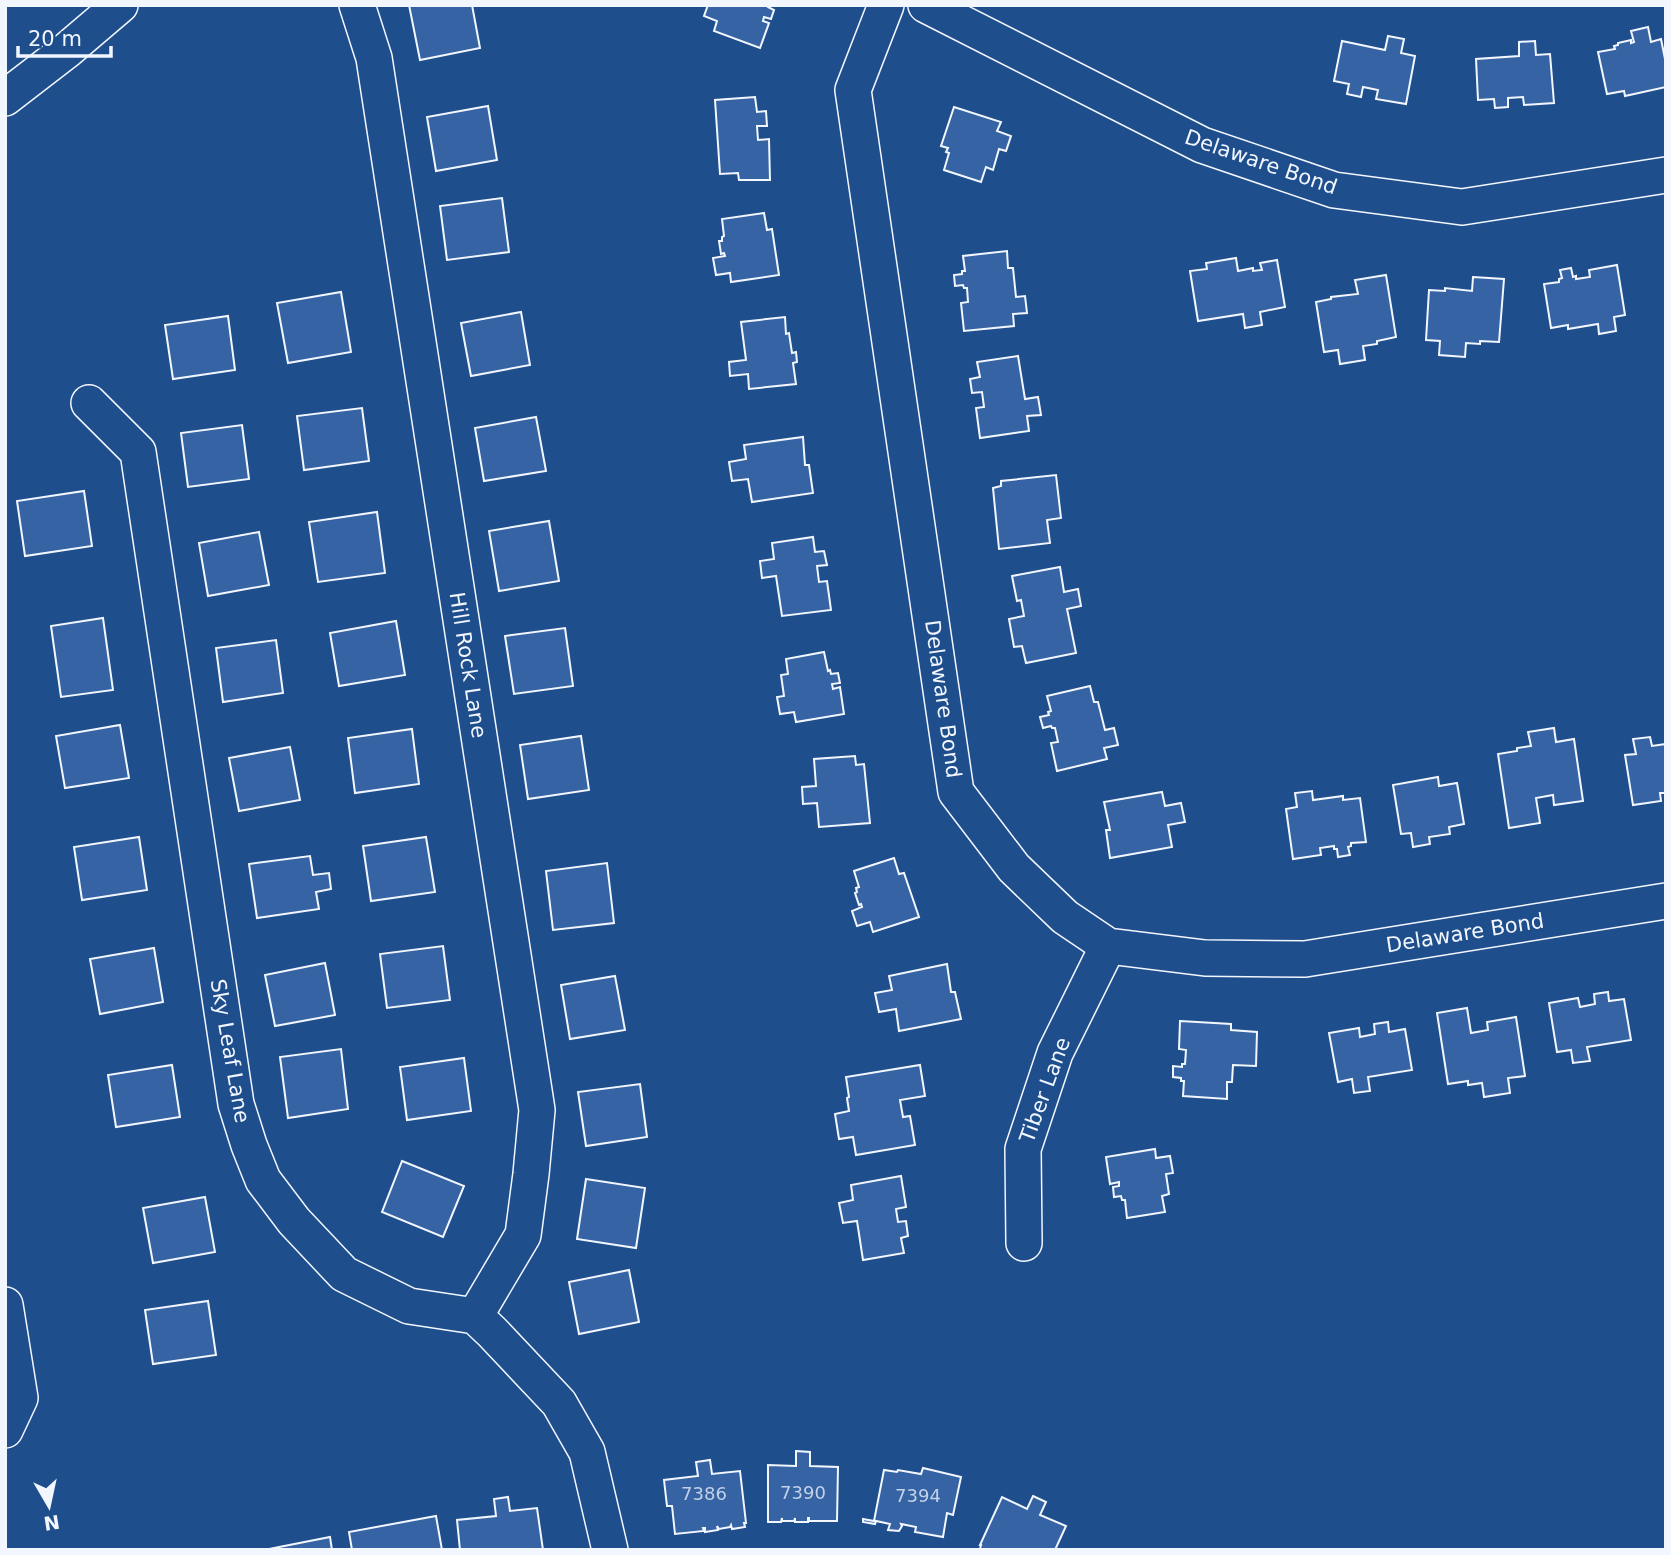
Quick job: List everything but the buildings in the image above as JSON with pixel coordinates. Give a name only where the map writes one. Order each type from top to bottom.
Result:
[{"type":"street","points":[[5,98],[120,5]]},
{"type":"street","name":"Hill Rock Lane","points":[[357,5],[374,58],[537,1110],[523,1235],[475,1317]]},
{"type":"street","name":"Delaware Bond","points":[[886,5],[853,90],[956,792],[1014,868],[1065,917],[1108,946],[1205,958],[1305,958],[1666,901]]},
{"type":"street","name":"Delaware Bond","points":[[926,5],[1202,145],[1334,190],[1462,207],[1666,175]]},
{"type":"street","name":"Sky Leaf Lane","points":[[89,403],[138,452],[236,1104],[263,1180],[294,1221],[344,1274],[409,1306],[475,1317]]},
{"type":"street","name":"Tiber Lane","points":[[1024,1242],[1023,1149],[1055,1053],[1108,946]]},
{"type":"street","points":[[5,1305],[20,1398],[5,1430]]},
{"type":"street","points":[[475,1317],[559,1403],[587,1452],[610,1550]]}]
